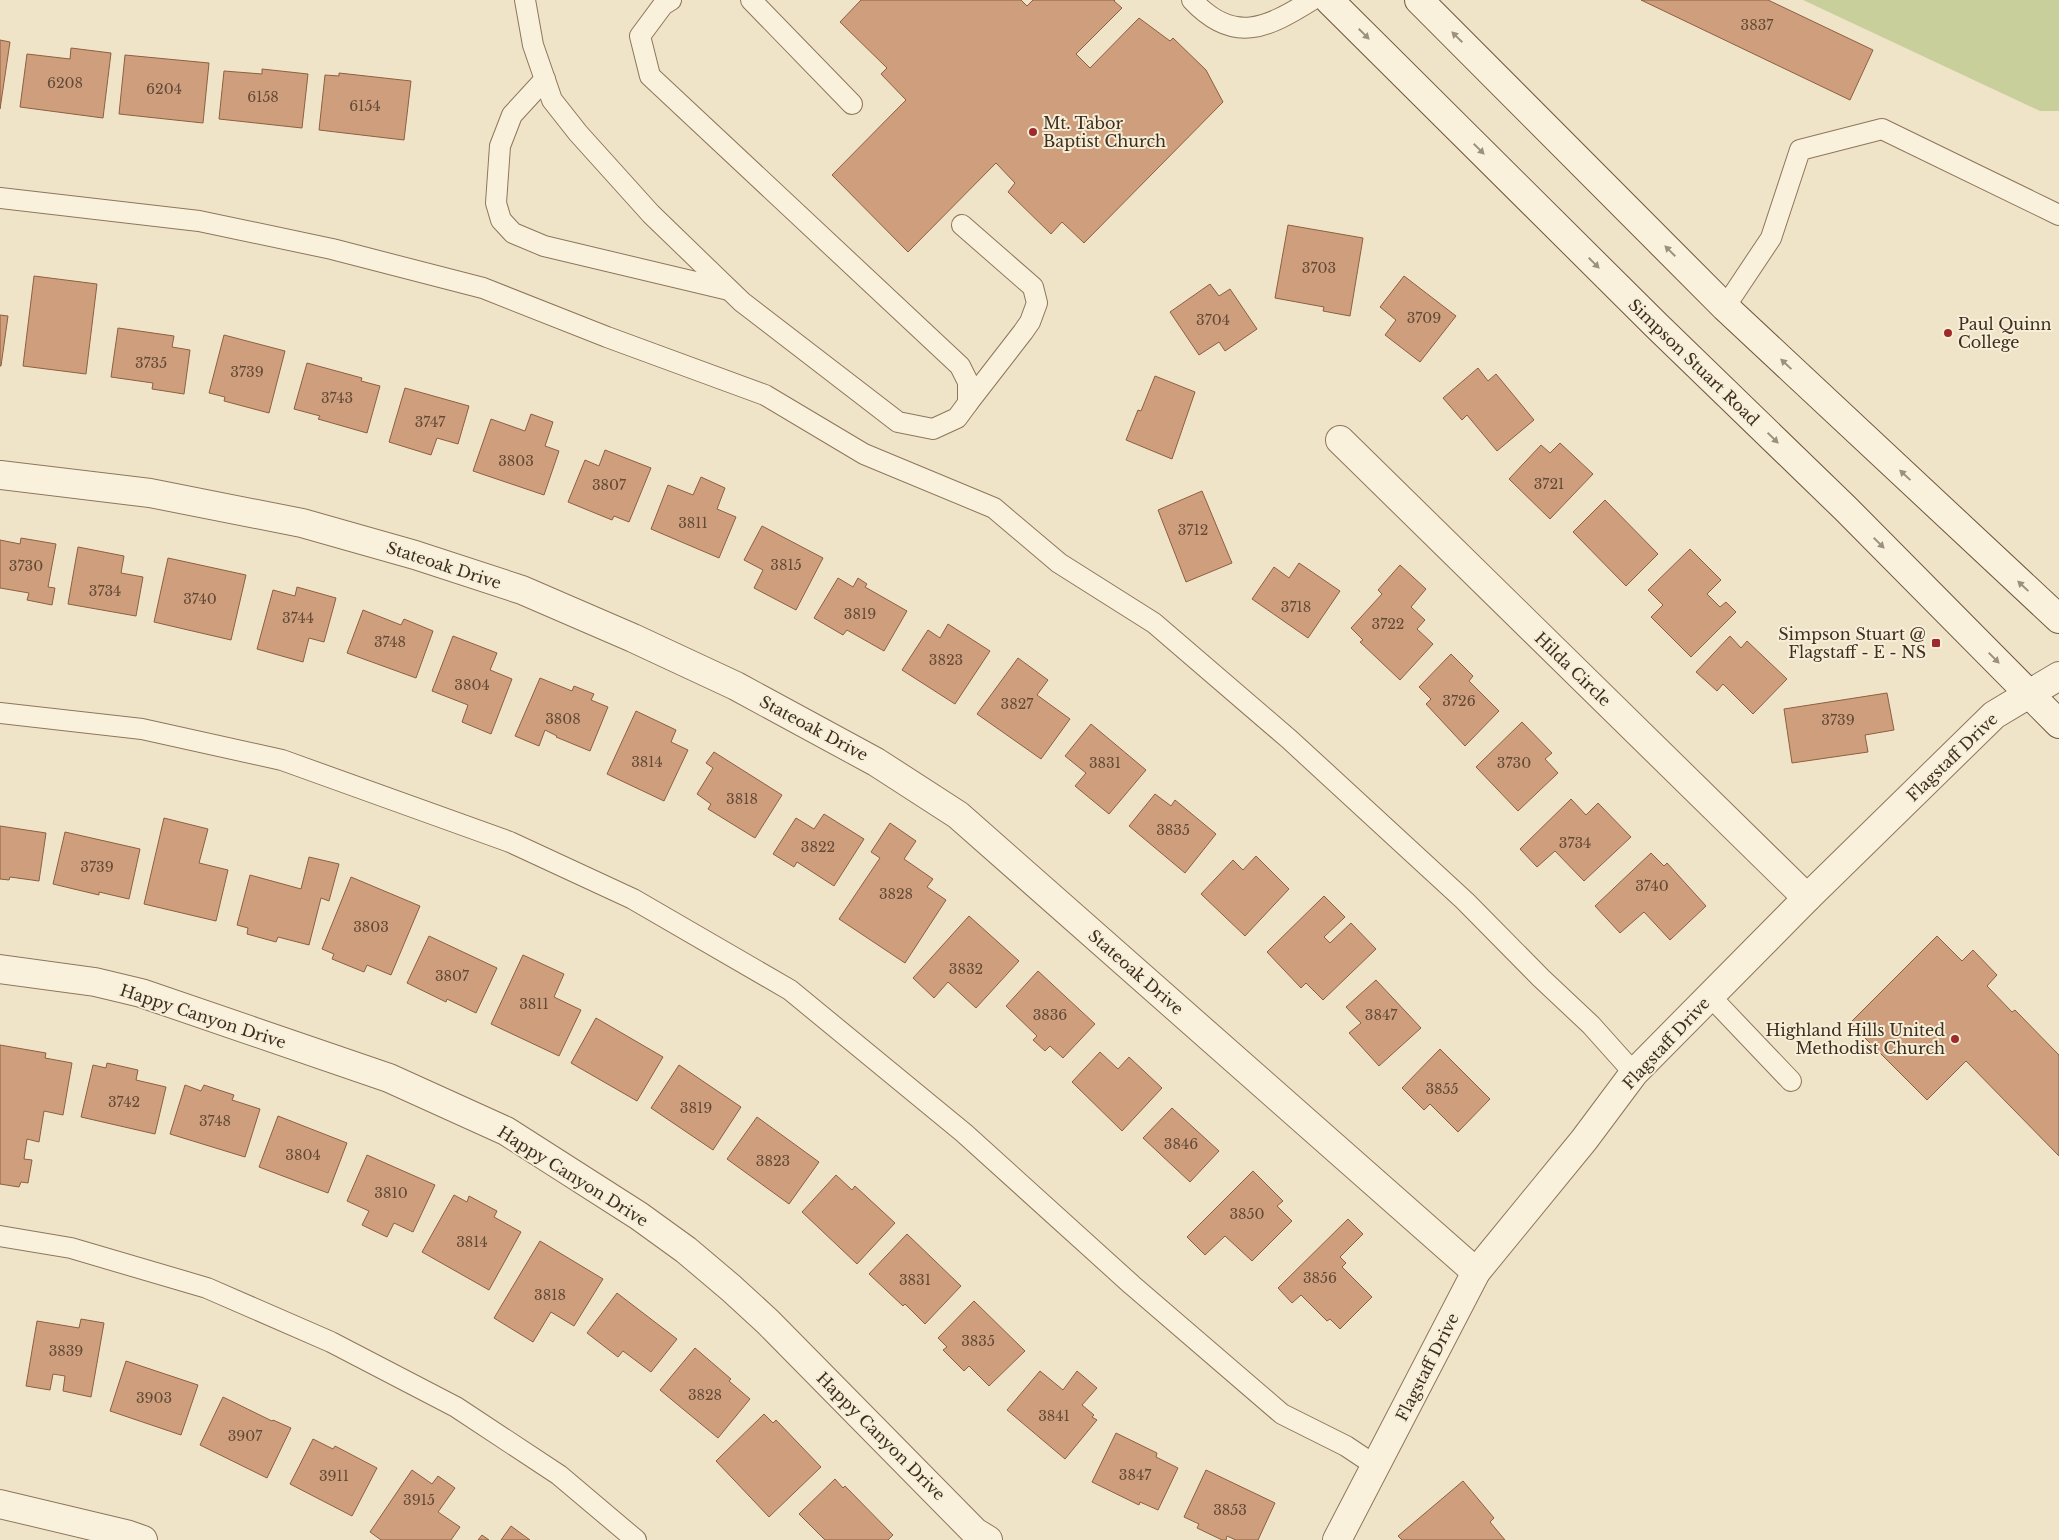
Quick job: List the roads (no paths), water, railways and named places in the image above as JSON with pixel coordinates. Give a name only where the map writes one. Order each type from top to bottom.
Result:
[{"type":"street","name":"Simpson Stuart Road","points":[[1329,0],[1656,325],[1845,508],[2059,724]]},
{"type":"street","points":[[1420,0],[1725,307],[2059,619]]},
{"type":"street","name":"Hilda Circle","points":[[1340,440],[1807,898]]},
{"type":"street","name":"Stateoak Drive","points":[[0,475],[150,493],[302,523],[415,555],[522,590],[633,638],[736,686],[876,762],[958,816],[1476,1272]]},
{"type":"street","name":"Flagstaff Drive","points":[[1337,1540],[1476,1272],[1584,1140],[1634,1072],[1807,898],[1994,715],[2059,676]]},
{"type":"street","name":"Happy Canyon Drive","points":[[0,969],[95,982],[142,993],[390,1078],[506,1131],[639,1216],[686,1250],[732,1288],[768,1322],[975,1532],[988,1540]]},
{"type":"street","points":[[0,1504],[126,1534],[143,1540]]},
{"type":"lane","points":[[524,0],[533,45],[552,100],[578,133],[651,214],[742,302],[898,422],[933,429],[956,418],[1023,332],[1030,322],[1037,303],[1033,287],[962,224]]},
{"type":"lane","points":[[671,0],[663,5],[640,36],[650,76],[960,366],[968,382],[968,403]]},
{"type":"lane","points":[[751,0],[852,104]]},
{"type":"lane","points":[[1192,0],[1224,25],[1252,29],[1281,20],[1312,0]]},
{"type":"lane","points":[[545,79],[512,114],[500,146],[496,203],[501,220],[514,233],[544,246],[729,290]]},
{"type":"lane","points":[[1725,307],[1771,238],[1800,150],[1882,129],[2059,215]]},
{"type":"lane","points":[[0,198],[199,221],[332,249],[483,288],[606,337],[765,395],[864,454],[994,508],[1059,563],[1154,623],[1290,739],[1464,901],[1591,1025],[1634,1072]]},
{"type":"lane","points":[[0,714],[142,729],[282,760],[510,842],[633,899],[790,990],[964,1133],[1132,1285],[1282,1414],[1346,1446],[1376,1466]]},
{"type":"lane","points":[[1710,996],[1791,1081]]},
{"type":"lane","points":[[0,1236],[71,1248],[207,1288],[332,1342],[456,1407],[559,1475],[636,1540]]},
{"type":"place","name":"Mt. Tabor Baptist Church","points":[[1033,132]]},
{"type":"place","name":"Paul Quinn College","points":[[1948,333]]},
{"type":"place","name":"Simpson Stuart @ Flagstaff - E - NS","points":[[1936,643]]},
{"type":"place","name":"Highland Hills United Methodist Church","points":[[1955,1039]]}]
